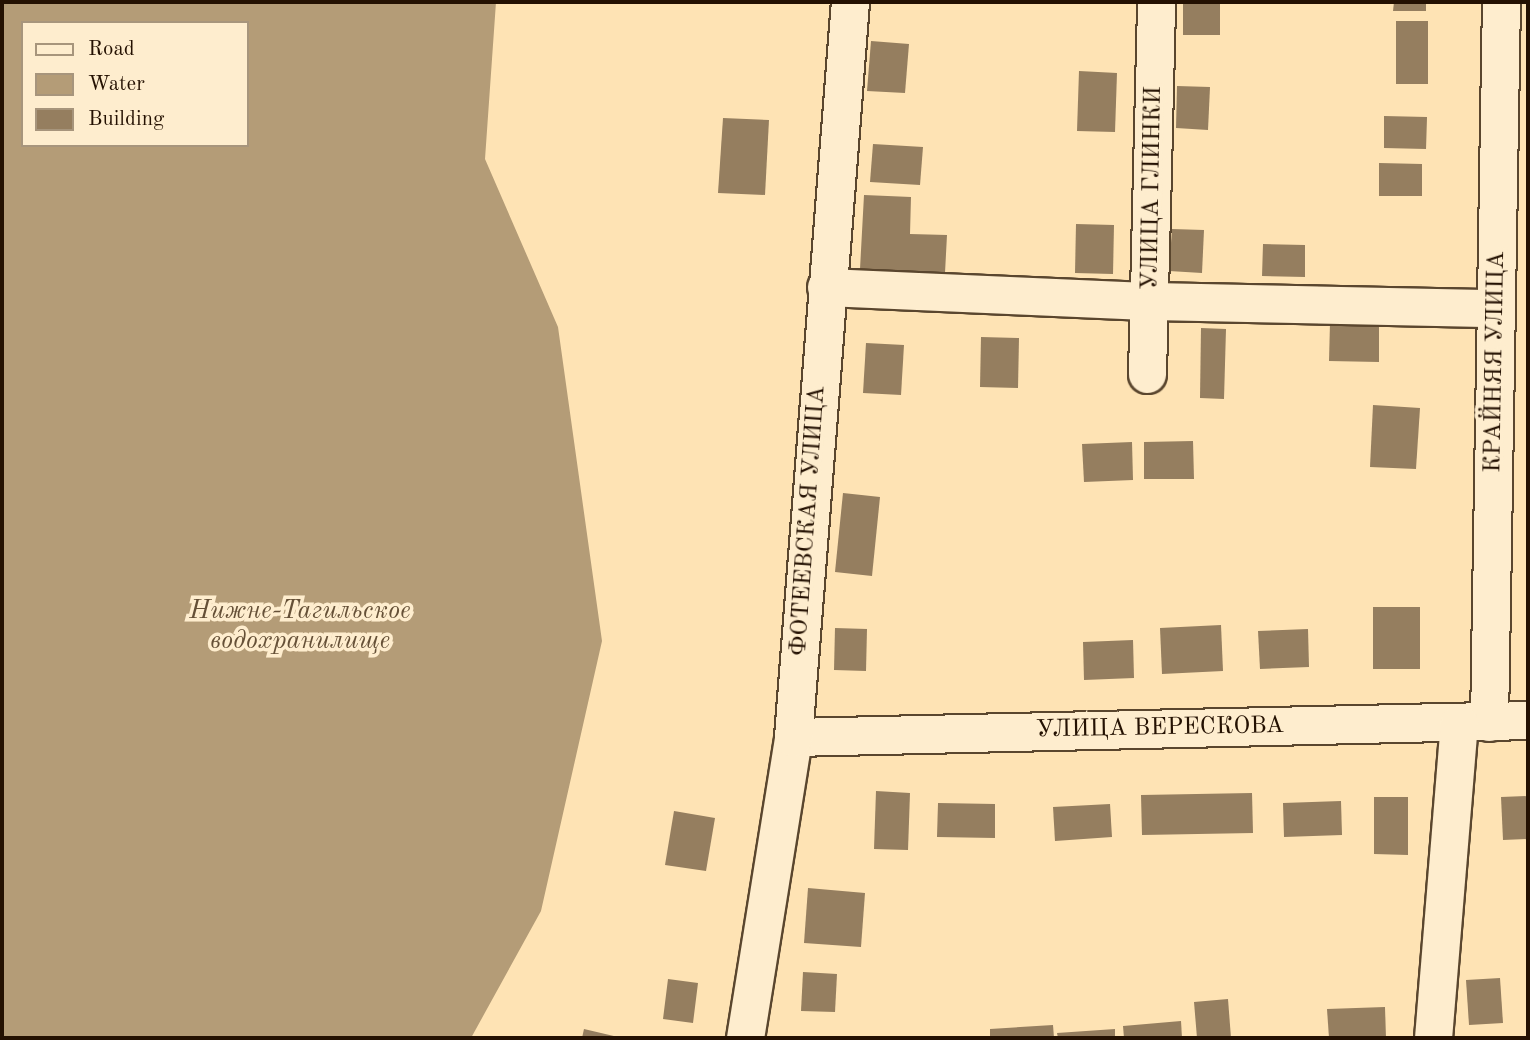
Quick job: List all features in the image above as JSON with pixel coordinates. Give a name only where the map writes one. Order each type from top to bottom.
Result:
[{"type":"street","name":"ФОТЕЕВСКАЯ УЛИЦА","points":[[744,1038],[793,737],[850,2]]},
{"type":"street","name":"УЛИЦА ГЛИНКИ","points":[[1147,374],[1152,301],[1156,2]]},
{"type":"street","name":"КРАЙНЯЯ УЛИЦА","points":[[1433,1038],[1474,722],[1496,309],[1501,2]]},
{"type":"street","points":[[826,287],[1152,301],[1496,309]]},
{"type":"street","name":"УЛИЦА ВЕРЕСКОВА","points":[[793,737],[1528,720]]},
{"type":"water","name":"Нижне-Тагильское водохранилище","points":[[2,2],[496,2],[485,159],[558,327],[602,641],[541,911],[471,1038],[2,1038]]},
{"type":"building","points":[[1183,2],[1220,2],[1220,35],[1183,35]]},
{"type":"building","points":[[1394,2],[1426,2],[1426,11],[1393,11]]},
{"type":"building","points":[[1396,21],[1428,21],[1428,84],[1396,84]]},
{"type":"building","points":[[871,41],[909,44],[905,93],[867,91]]},
{"type":"building","points":[[1079,71],[1117,73],[1115,132],[1077,131]]},
{"type":"building","points":[[1177,86],[1210,87],[1208,130],[1176,128]]},
{"type":"building","points":[[1384,116],[1427,117],[1426,149],[1384,148]]},
{"type":"building","points":[[723,118],[769,120],[765,195],[718,193]]},
{"type":"building","points":[[873,144],[923,147],[920,185],[870,182]]},
{"type":"building","points":[[1379,163],[1422,164],[1422,196],[1379,196]]},
{"type":"building","points":[[864,195],[911,197],[910,234],[947,235],[945,273],[860,269]]},
{"type":"building","points":[[1076,224],[1114,225],[1113,274],[1075,273]]},
{"type":"building","points":[[1172,229],[1204,230],[1202,273],[1169,271]]},
{"type":"building","points":[[1263,244],[1305,245],[1305,277],[1262,276]]},
{"type":"building","points":[[1330,323],[1379,325],[1379,362],[1329,361]]},
{"type":"building","points":[[1201,328],[1226,329],[1224,399],[1200,398]]},
{"type":"building","points":[[981,337],[1019,338],[1018,388],[980,387]]},
{"type":"building","points":[[866,343],[904,345],[901,395],[863,393]]},
{"type":"building","points":[[1373,405],[1420,408],[1416,469],[1370,467]]},
{"type":"building","points":[[1193,441],[1194,479],[1144,479],[1144,442]]},
{"type":"building","points":[[1132,442],[1133,480],[1084,482],[1082,444]]},
{"type":"building","points":[[843,493],[880,497],[872,576],[835,572]]},
{"type":"building","points":[[1373,607],[1420,607],[1420,669],[1373,669]]},
{"type":"building","points":[[1221,625],[1223,671],[1162,674],[1160,628]]},
{"type":"building","points":[[835,628],[867,629],[866,671],[834,670]]},
{"type":"building","points":[[1308,629],[1309,667],[1260,669],[1258,631]]},
{"type":"building","points":[[1133,640],[1134,678],[1084,680],[1083,642]]},
{"type":"building","points":[[876,791],[910,793],[908,850],[874,849]]},
{"type":"building","points":[[1252,793],[1253,833],[1142,835],[1141,795]]},
{"type":"building","points":[[1528,796],[1528,839],[1503,840],[1501,797]]},
{"type":"building","points":[[1374,797],[1408,797],[1408,855],[1374,854]]},
{"type":"building","points":[[1341,801],[1342,835],[1284,837],[1283,803]]},
{"type":"building","points":[[938,803],[995,804],[995,838],[937,837]]},
{"type":"building","points":[[1110,804],[1112,837],[1055,841],[1053,807]]},
{"type":"building","points":[[674,811],[715,818],[706,871],[665,865]]},
{"type":"building","points":[[808,888],[865,893],[861,947],[804,943]]},
{"type":"building","points":[[803,972],[837,974],[835,1012],[801,1011]]},
{"type":"building","points":[[1500,978],[1503,1023],[1469,1025],[1466,980]]},
{"type":"building","points":[[668,979],[698,983],[693,1023],[663,1019]]},
{"type":"building","points":[[1228,999],[1231,1038],[1197,1038],[1194,1002]]},
{"type":"building","points":[[1385,1007],[1386,1038],[1329,1038],[1327,1009]]},
{"type":"building","points":[[1181,1021],[1182,1038],[1124,1038],[1123,1026]]},
{"type":"building","points":[[1053,1025],[1054,1038],[990,1038],[990,1029]]},
{"type":"building","points":[[584,1029],[618,1037],[618,1038],[582,1038]]},
{"type":"building","points":[[1115,1029],[1115,1038],[1058,1038],[1057,1033]]}]
